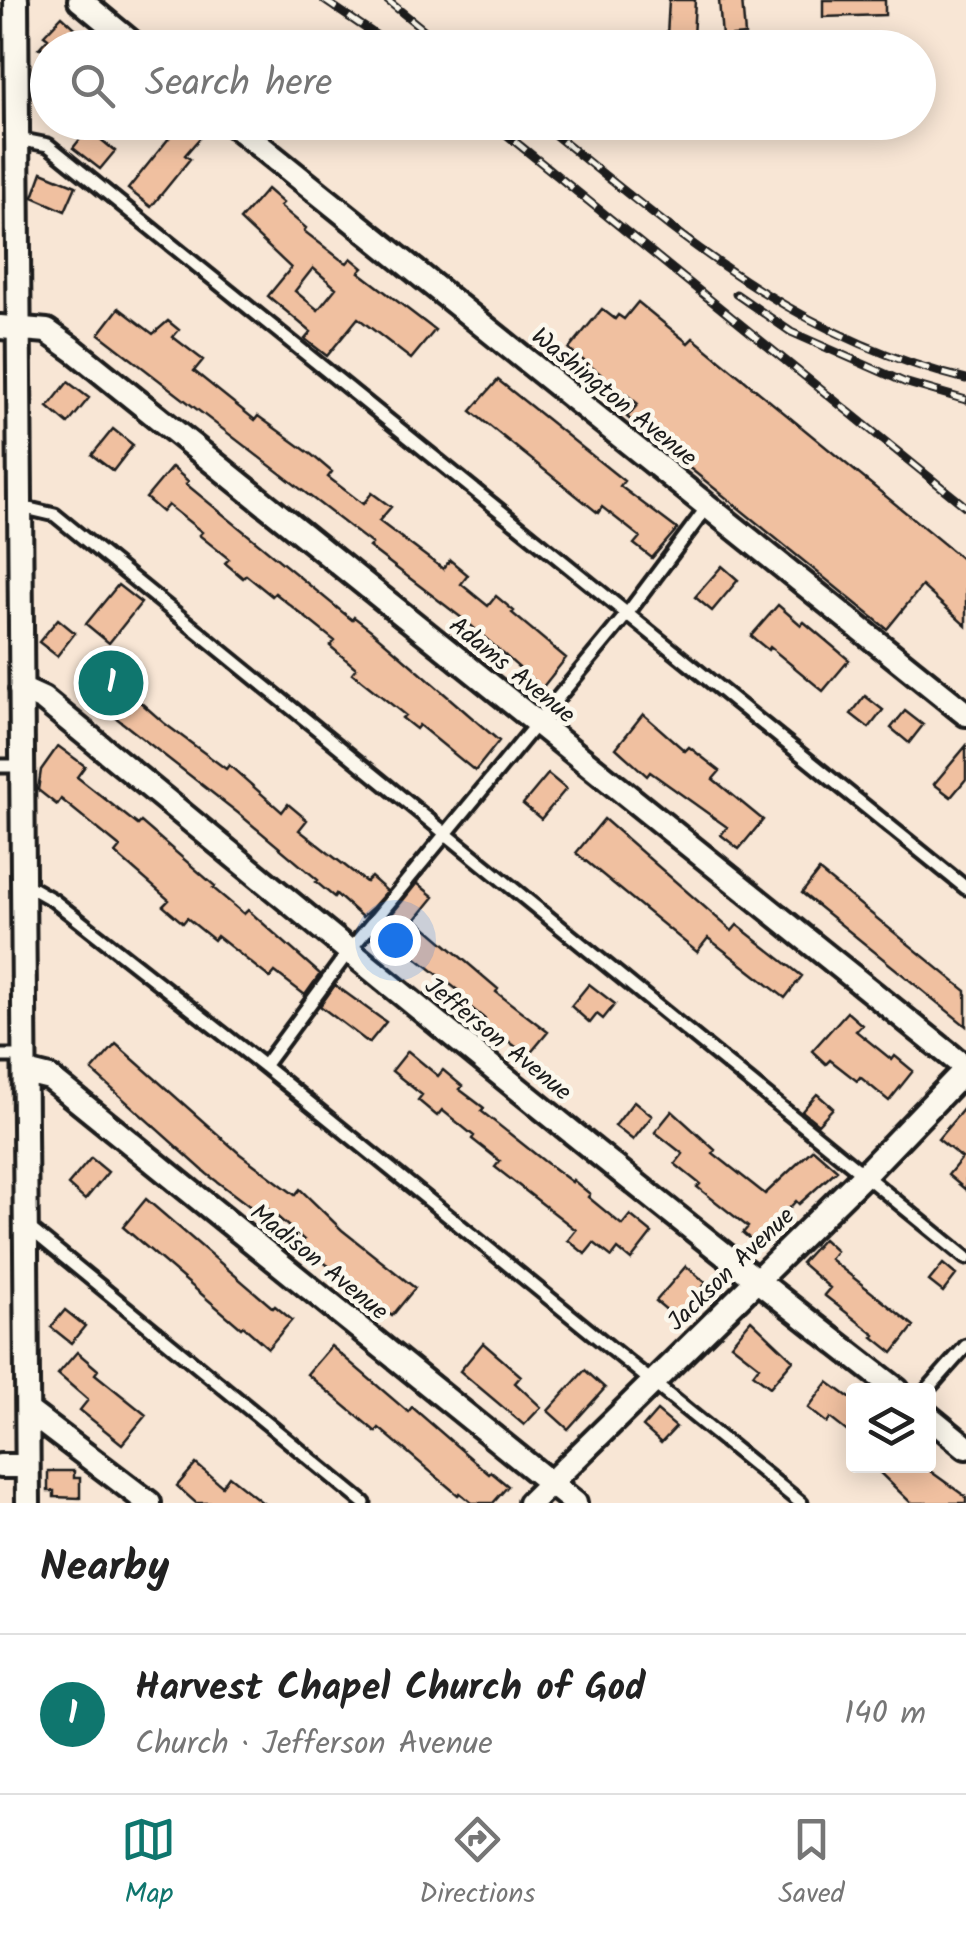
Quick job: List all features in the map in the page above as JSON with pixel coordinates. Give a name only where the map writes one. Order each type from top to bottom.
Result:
[{"type":"street","points":[[16,0],[8,46],[18,140],[9,182],[10,473],[20,506],[11,620],[21,689],[11,766],[23,883],[11,913],[25,1064],[28,1503]]},
{"type":"street","points":[[80,0],[116,30]]},
{"type":"street","name":"Washington Avenue","points":[[252,140],[966,714]]},
{"type":"street","name":"Adams Avenue","points":[[10,327],[47,332],[75,351],[966,1068]]},
{"type":"street","name":"Jefferson Avenue","points":[[21,689],[44,700],[348,951],[888,1383]]},
{"type":"street","name":"Madison Avenue","points":[[25,1064],[50,1078],[575,1503]]},
{"type":"street","name":"Jackson Avenue","points":[[530,1503],[864,1175],[966,1068]]},
{"type":"street","points":[[0,1206],[24,1215]]},
{"type":"street","points":[[28,1412],[149,1503]]},
{"type":"street","points":[[936,1423],[966,1447]]},
{"type":"street","points":[[0,1466],[27,1466]]},
{"type":"lane","points":[[18,140],[48,145],[966,888]]},
{"type":"lane","points":[[20,506],[55,515],[966,1258]]},
{"type":"lane","points":[[264,1066],[348,951],[627,614],[708,506]]},
{"type":"lane","points":[[23,883],[53,900],[264,1066],[800,1503]]},
{"type":"lane","points":[[0,1056],[25,1064]]},
{"type":"lane","points":[[24,1215],[364,1503]]},
{"type":"lane","points":[[933,1383],[966,1346]]},
{"type":"building","points":[[669,0],[695,0],[693,30],[667,30]]},
{"type":"building","points":[[719,0],[742,0],[745,30],[721,30]]},
{"type":"building","points":[[823,0],[885,0],[885,15],[823,17]]},
{"type":"building","points":[[62,16],[77,30],[49,30]]},
{"type":"building","points":[[79,140],[102,140],[115,151],[100,169],[73,148]]},
{"type":"building","points":[[167,140],[198,140],[185,155],[190,159],[151,207],[128,189]]},
{"type":"building","points":[[42,172],[76,186],[65,211],[33,197]]},
{"type":"building","points":[[267,189],[306,228],[304,231],[340,259],[347,263],[351,258],[363,268],[359,272],[435,330],[411,359],[358,318],[327,356],[305,339],[311,332],[268,296],[291,268],[240,220]],"holes":[[[313,268],[336,288],[318,310],[295,291]]]},
{"type":"building","points":[[638,302],[688,343],[693,338],[966,562],[966,626],[922,586],[887,629],[627,417],[638,404],[569,349],[602,309],[615,319],[618,315],[624,319]]},
{"type":"building","points":[[119,308],[153,334],[168,321],[179,330],[173,337],[203,360],[194,371],[255,420],[258,416],[312,455],[332,472],[328,477],[363,504],[372,493],[391,507],[379,521],[443,569],[450,560],[468,575],[461,584],[488,606],[496,596],[514,611],[566,658],[542,688],[467,622],[369,547],[372,544],[99,334]]},
{"type":"building","points":[[498,380],[624,481],[620,486],[677,529],[652,558],[634,544],[640,537],[602,507],[598,513],[471,411]]},
{"type":"building","points":[[68,382],[89,398],[68,424],[48,407]]},
{"type":"building","points":[[113,429],[133,445],[113,471],[92,455]]},
{"type":"building","points":[[172,467],[188,481],[186,484],[352,620],[354,617],[372,631],[499,741],[475,771],[419,725],[416,729],[402,718],[405,715],[352,673],[356,668],[330,646],[335,641],[275,593],[272,596],[246,575],[243,578],[225,563],[229,559],[199,535],[202,532],[168,505],[162,512],[146,498]]},
{"type":"building","points":[[722,566],[738,580],[712,611],[695,597]]},
{"type":"building","points":[[118,585],[141,603],[109,643],[86,624]]},
{"type":"building","points":[[778,605],[849,660],[823,691],[751,636]]},
{"type":"building","points":[[58,619],[75,633],[57,656],[39,642]]},
{"type":"building","points":[[122,680],[164,723],[226,769],[229,765],[282,812],[288,804],[307,820],[299,830],[366,882],[371,877],[387,891],[362,917],[336,894],[334,897],[238,813],[101,706]]},
{"type":"building","points":[[865,696],[883,710],[869,728],[851,714]]},
{"type":"building","points":[[905,711],[923,725],[909,743],[891,728]]},
{"type":"building","points":[[643,714],[685,751],[689,747],[720,771],[713,779],[763,820],[739,849],[721,835],[727,827],[650,772],[647,776],[616,748]]},
{"type":"building","points":[[58,746],[85,766],[77,777],[138,825],[141,822],[213,888],[244,914],[248,910],[320,974],[305,995],[275,972],[270,978],[187,918],[183,923],[163,906],[169,900],[115,853],[120,847],[61,799],[57,805],[38,790],[41,770]]},
{"type":"building","points":[[966,746],[966,779],[951,797],[934,784]]},
{"type":"building","points":[[548,774],[566,789],[541,819],[523,804]]},
{"type":"building","points":[[604,819],[732,931],[737,925],[802,976],[785,998],[708,938],[697,952],[576,853]]},
{"type":"building","points":[[819,871],[966,991],[966,1026],[802,893]]},
{"type":"building","points":[[417,883],[434,897],[416,919],[498,989],[496,992],[548,1032],[528,1056],[483,1022],[485,1019],[460,999],[464,995],[405,949],[412,941],[387,920]]},
{"type":"building","points":[[589,984],[615,1004],[603,1019],[597,1014],[590,1023],[571,1006]]},
{"type":"building","points":[[335,985],[386,1022],[369,1043],[320,1006]]},
{"type":"building","points":[[847,1012],[862,1025],[856,1031],[892,1060],[895,1056],[913,1071],[889,1101],[860,1077],[857,1081],[830,1060],[826,1064],[812,1051]]},
{"type":"building","points":[[116,1044],[240,1154],[295,1195],[300,1189],[342,1230],[415,1288],[392,1316],[326,1264],[266,1207],[260,1214],[207,1174],[92,1071]]},
{"type":"building","points":[[408,1051],[438,1076],[443,1070],[462,1086],[459,1089],[484,1108],[481,1111],[573,1180],[622,1225],[630,1215],[652,1233],[631,1260],[618,1249],[612,1257],[594,1243],[585,1254],[568,1240],[576,1230],[495,1167],[500,1161],[472,1139],[474,1136],[442,1110],[437,1116],[418,1100],[422,1095],[392,1071]]},
{"type":"building","points":[[817,1094],[833,1108],[818,1124],[802,1111]]},
{"type":"building","points":[[634,1101],[652,1116],[633,1140],[615,1126]]},
{"type":"building","points":[[966,1106],[966,1190],[948,1175],[962,1158],[938,1139]]},
{"type":"building","points":[[672,1111],[715,1150],[713,1153],[765,1194],[813,1149],[837,1170],[799,1204],[796,1201],[756,1244],[743,1233],[748,1227],[697,1187],[700,1184],[675,1164],[683,1154],[655,1132]]},
{"type":"building","points":[[91,1158],[108,1172],[85,1200],[68,1185]]},
{"type":"building","points":[[146,1199],[292,1320],[268,1348],[123,1227]]},
{"type":"building","points":[[823,1239],[836,1251],[830,1259],[914,1326],[893,1353],[824,1295],[830,1288],[801,1263]]},
{"type":"building","points":[[943,1264],[956,1275],[943,1292],[929,1281]]},
{"type":"building","points":[[686,1266],[706,1283],[676,1318],[656,1301]]},
{"type":"building","points":[[65,1310],[85,1326],[71,1343],[51,1327]]},
{"type":"building","points":[[751,1320],[793,1360],[770,1387],[753,1374],[759,1366],[731,1344]]},
{"type":"building","points":[[483,1343],[521,1376],[515,1383],[541,1407],[524,1425],[460,1371]]},
{"type":"building","points":[[331,1346],[408,1412],[412,1407],[508,1486],[493,1503],[472,1503],[379,1428],[376,1432],[307,1374]]},
{"type":"building","points":[[77,1352],[98,1370],[95,1374],[146,1415],[122,1444],[80,1410],[88,1400],[58,1374]]},
{"type":"building","points":[[585,1370],[605,1388],[568,1429],[548,1411]]},
{"type":"building","points":[[828,1382],[846,1395],[846,1431],[830,1418],[827,1423],[808,1408]]},
{"type":"building","points":[[657,1411],[676,1427],[661,1443],[643,1427]]},
{"type":"building","points":[[196,1464],[222,1486],[229,1476],[263,1503],[196,1503],[177,1486]]},
{"type":"building","points":[[48,1471],[74,1471],[74,1478],[80,1478],[80,1498],[54,1497],[54,1491],[48,1491]]},
{"type":"building","points":[[880,1473],[933,1473],[966,1497],[966,1503],[911,1503]]},
{"type":"railway","points":[[324,0],[368,30]]},
{"type":"railway","points":[[387,0],[424,30]]},
{"type":"railway","points":[[513,140],[966,507]]},
{"type":"railway","points":[[561,140],[688,241],[790,308],[845,337],[966,379]]},
{"type":"railway","points":[[736,294],[791,332],[904,382],[966,400]]},
{"type":"place","name":"Harvest Chapel Church of God","points":[[111,683]]}]
